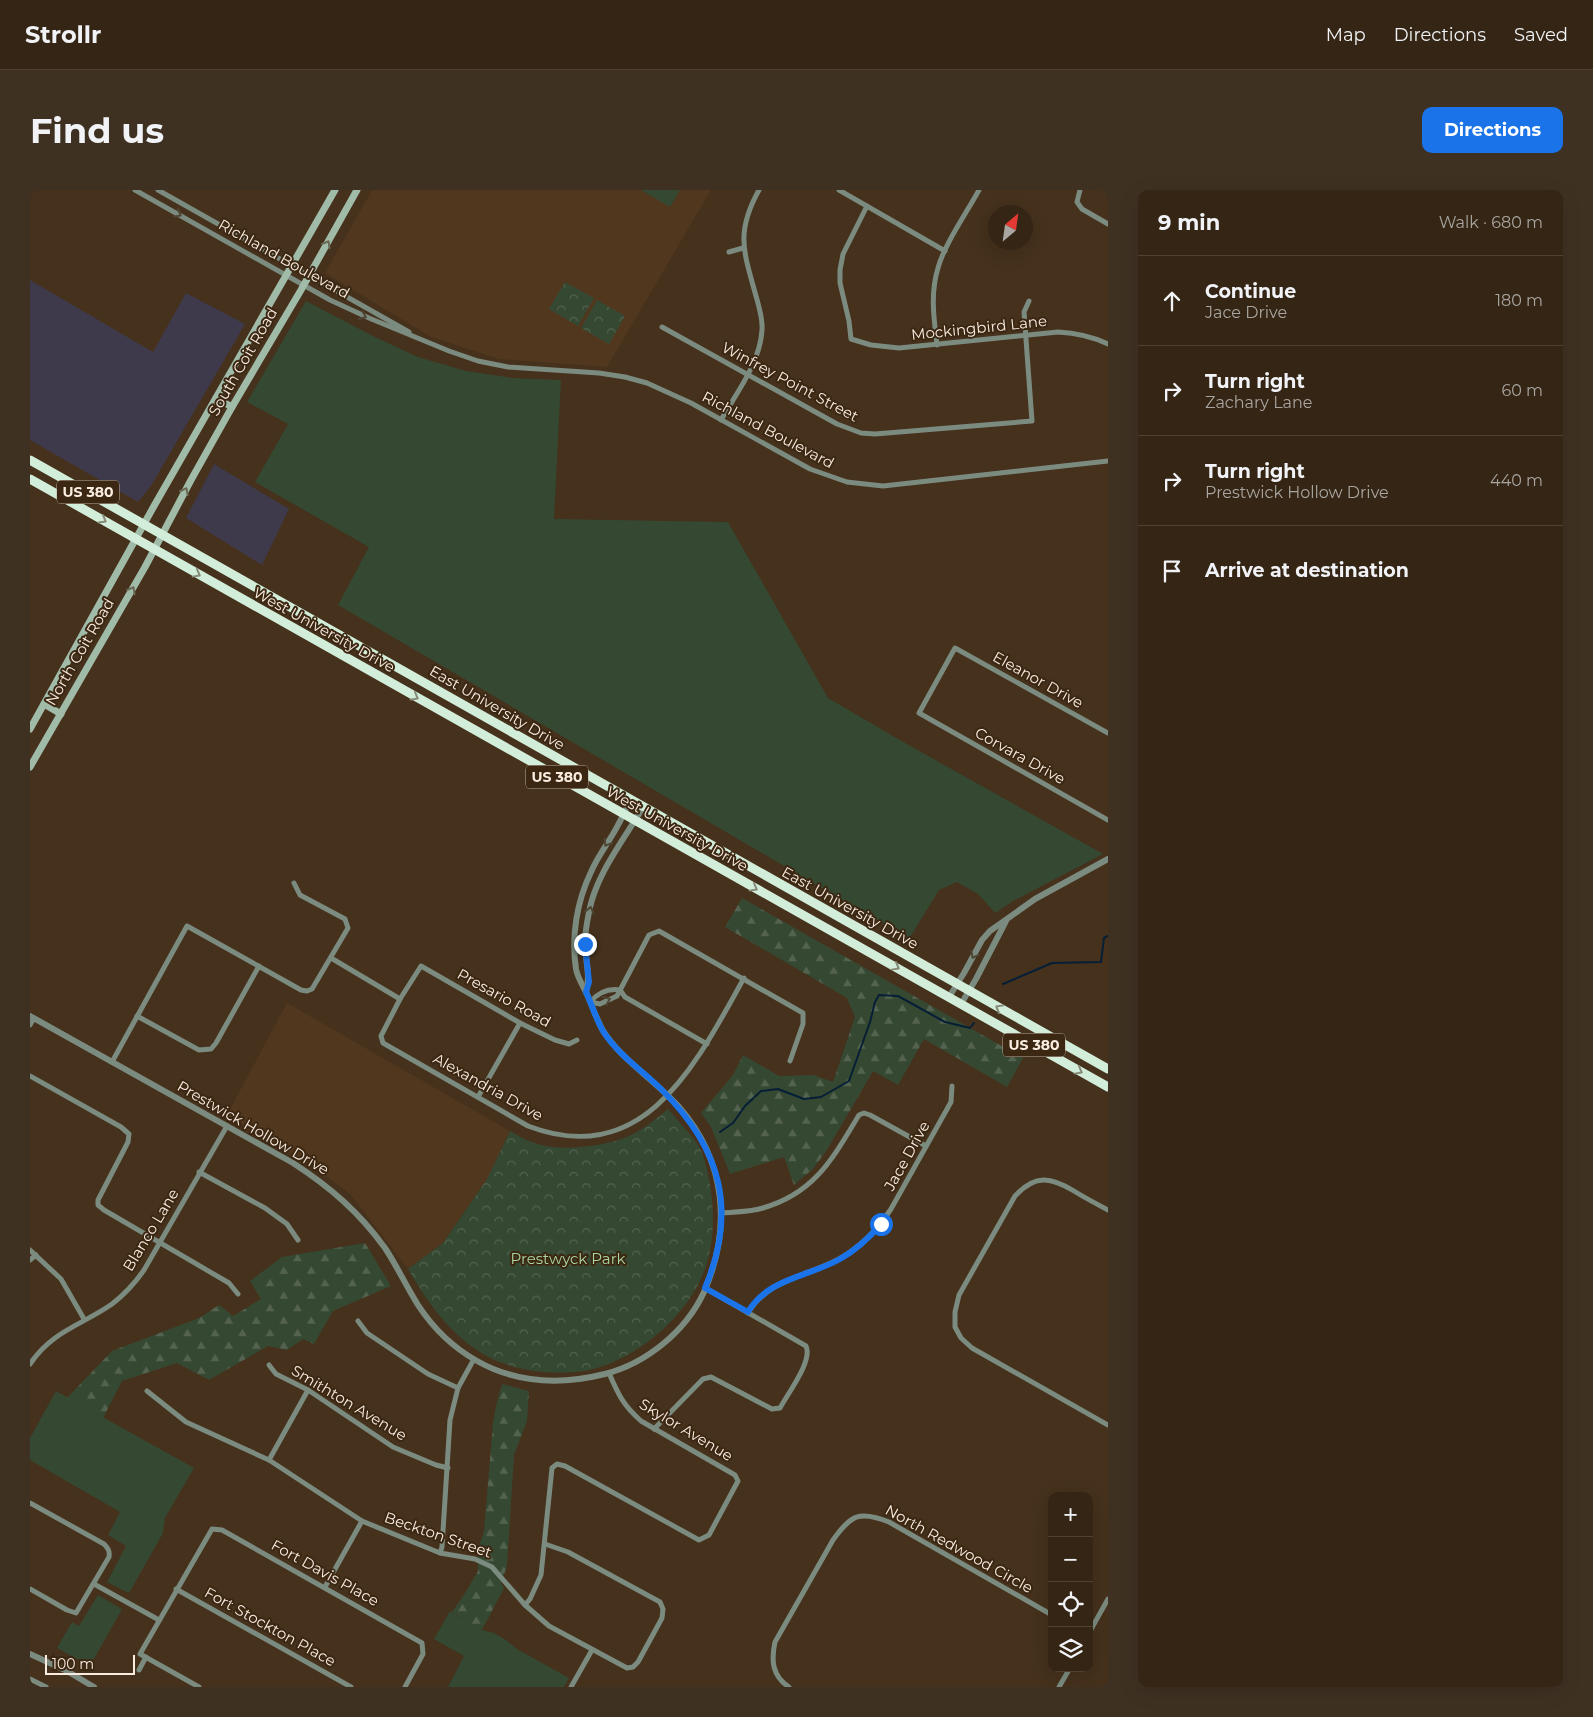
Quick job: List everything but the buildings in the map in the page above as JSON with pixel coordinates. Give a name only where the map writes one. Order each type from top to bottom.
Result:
[{"type":"highway","name":"East University Drive","points":[[30,460],[1108,1069]]},
{"type":"highway","name":"US 380","points":[[30,479],[154,550]]},
{"type":"highway","name":"West University Drive","points":[[154,550],[1108,1087]]},
{"type":"main road","name":"South Coit Road","points":[[136,540],[335,190]]},
{"type":"main road","name":"South Coit Road","points":[[154,550],[232,407],[358,190]]},
{"type":"main road","points":[[216,398],[232,407]]},
{"type":"main road","name":"North Coit Road","points":[[30,729],[136,540]]},
{"type":"main road","name":"North Coit Road","points":[[30,767],[154,550]]},
{"type":"main road","points":[[44,704],[60,714]]},
{"type":"street","name":"Richland Boulevard","points":[[135,190],[351,311],[465,356],[508,367],[625,376],[647,383],[667,391],[810,469],[847,482],[883,486],[1108,461]]},
{"type":"street","name":"Richland Boulevard","points":[[158,190],[425,340]]},
{"type":"street","points":[[721,420],[760,348],[762,329],[760,308],[744,248],[744,231],[749,211],[759,190]]},
{"type":"street","points":[[839,190],[945,251]]},
{"type":"street","points":[[937,345],[933,297],[938,267],[979,190]]},
{"type":"street","points":[[1080,190],[1077,202],[1082,208],[1108,224]]},
{"type":"street","name":"Mockingbird Lane","points":[[867,206],[843,254],[840,270],[840,283],[849,321],[851,339],[883,348],[899,348],[1058,332],[1076,332],[1108,344]]},
{"type":"street","points":[[729,252],[744,248]]},
{"type":"street","points":[[1025,336],[1024,312],[1029,300]]},
{"type":"street","name":"Winfrey Point Street","points":[[662,327],[837,424],[861,433],[875,434],[1032,421],[1025,336]]},
{"type":"street","name":"Corvara Drive","points":[[955,648],[919,713],[1108,820]]},
{"type":"street","name":"Eleanor Drive","points":[[955,648],[1108,734]]},
{"type":"street","name":"Prestwick Hollow Drive","points":[[32,1017],[293,1163],[322,1182],[360,1217],[385,1249],[418,1305],[429,1319],[452,1344],[474,1359],[508,1374],[526,1379],[558,1382],[586,1379],[609,1373],[638,1361],[668,1340],[683,1325],[701,1298],[718,1253],[721,1232],[722,1202],[715,1169],[702,1138],[680,1109],[614,1044],[603,1030],[586,992],[580,984],[576,968],[574,932],[579,904],[591,871],[631,800]]},
{"type":"street","name":"Prestwick Hollow Drive","points":[[586,992],[589,982],[585,944],[589,911],[604,873],[643,807]]},
{"type":"street","points":[[949,997],[982,940],[990,931],[1035,900],[1108,859]]},
{"type":"street","points":[[112,1062],[187,926],[301,990],[307,991],[314,986],[332,958],[348,928],[348,923],[346,919],[300,895],[294,883]]},
{"type":"street","points":[[961,1004],[1006,920]]},
{"type":"street","points":[[707,1044],[625,997],[620,990],[614,989],[597,994],[590,1002],[600,1004],[617,996],[620,990],[649,935],[655,931],[659,931],[744,978],[803,1013],[803,1024],[790,1061]]},
{"type":"street","points":[[332,958],[400,999]]},
{"type":"street","points":[[138,1016],[199,1050],[206,1051],[211,1049],[259,966]]},
{"type":"street","name":"Presario Road","points":[[400,999],[421,966],[520,1023],[555,1040],[569,1044],[577,1040]]},
{"type":"street","name":"Alexandria Drive","points":[[400,999],[381,1036],[383,1043],[528,1126],[567,1136],[598,1135],[622,1128],[652,1110],[667,1096],[688,1072],[707,1044],[744,978]]},
{"type":"street","points":[[30,1025],[32,1017]]},
{"type":"street","points":[[478,1097],[520,1023]]},
{"type":"street","points":[[30,1076],[121,1127],[129,1134],[128,1142],[98,1200],[98,1205],[229,1283],[238,1294]]},
{"type":"street","name":"Jace Drive","points":[[748,1312],[769,1289],[838,1260],[868,1238],[891,1209],[951,1102],[952,1086]]},
{"type":"street","points":[[721,1213],[762,1209],[803,1190],[833,1159],[859,1115],[864,1113],[926,1146]]},
{"type":"street","name":"Blanco Lane","points":[[30,1364],[47,1343],[71,1326],[114,1302],[132,1286],[144,1270],[227,1126]]},
{"type":"street","points":[[200,1172],[266,1208],[287,1224],[298,1240]]},
{"type":"street","points":[[1108,1210],[1062,1183],[1051,1180],[1037,1180],[1023,1187],[959,1295],[955,1312],[955,1327],[961,1338],[972,1348],[1108,1425]]},
{"type":"street","points":[[30,1250],[61,1279],[84,1320]]},
{"type":"street","points":[[30,1260],[36,1255]]},
{"type":"street","points":[[654,1429],[703,1379],[711,1377],[776,1410],[780,1408],[806,1361],[809,1351],[806,1346],[705,1288]]},
{"type":"street","points":[[358,1321],[367,1333],[428,1374],[458,1388]]},
{"type":"street","points":[[440,1553],[448,1468],[450,1420],[458,1388],[474,1359]]},
{"type":"street","name":"Smithton Avenue","points":[[269,1365],[276,1374],[308,1390],[393,1447],[448,1468]]},
{"type":"street","name":"Skylor Avenue","points":[[545,1544],[552,1468],[557,1464],[564,1466],[700,1540],[709,1535],[738,1481],[735,1475],[641,1421],[628,1410],[618,1394],[609,1373]]},
{"type":"street","points":[[269,1460],[308,1390]]},
{"type":"street","name":"Beckton Street","points":[[147,1391],[186,1422],[269,1460],[362,1521],[440,1553],[475,1559],[492,1567],[525,1605],[549,1626],[592,1650],[628,1668],[633,1668],[662,1618],[663,1609],[660,1602],[568,1552],[545,1544]]},
{"type":"street","points":[[30,1503],[104,1544],[110,1552],[94,1584],[76,1613],[67,1610],[30,1589]]},
{"type":"street","name":"North Redwood Circle","points":[[789,1687],[780,1678],[774,1666],[772,1655],[775,1642],[833,1540],[843,1526],[852,1518],[873,1515],[889,1522],[1048,1613]]},
{"type":"street","points":[[325,1587],[362,1521]]},
{"type":"street","name":"Fort Davis Place","points":[[176,1589],[212,1529],[222,1530],[423,1644],[423,1654],[405,1687]]},
{"type":"street","points":[[525,1605],[530,1599],[541,1575],[545,1544]]},
{"type":"street","points":[[94,1584],[159,1620]]},
{"type":"street","points":[[176,1589],[140,1654],[199,1687]]},
{"type":"street","name":"Fort Stockton Place","points":[[176,1589],[351,1687]]},
{"type":"street","points":[[1092,1627],[1108,1599]]},
{"type":"street","points":[[571,1687],[592,1650]]},
{"type":"street","points":[[30,1654],[67,1671],[94,1687]]},
{"type":"street","points":[[139,1670],[146,1658]]},
{"type":"street","points":[[1059,1687],[1068,1672]]},
{"type":"street","points":[[30,1679],[46,1687]]},
{"type":"shaded area","points":[[372,190],[711,190],[607,367],[499,359],[431,337],[325,273]]},
{"type":"shaded area","points":[[30,280],[153,352],[186,293],[245,324],[151,486],[138,502],[30,440]]},
{"type":"shaded area","points":[[214,464],[289,509],[262,565],[186,518]]},
{"type":"shaded area","points":[[287,1003],[510,1131],[487,1179],[443,1243],[408,1269],[350,1194],[317,1169],[227,1115]]},
{"type":"green space","points":[[641,190],[680,190],[670,207]]},
{"type":"green space","points":[[565,282],[594,298],[578,326],[549,309]]},
{"type":"green space","points":[[597,300],[625,316],[609,344],[581,328]]},
{"type":"green space","points":[[306,301],[418,357],[466,371],[513,378],[561,380],[554,519],[728,522],[828,698],[1103,854],[1013,901],[995,913],[978,894],[957,882],[939,890],[909,939],[338,605],[369,547],[255,482],[288,424],[247,402]]},
{"type":"green space","points":[[742,898],[1023,1058],[1007,1087],[924,1039],[898,1085],[873,1071],[827,1150],[813,1169],[794,1185],[784,1157],[730,1174],[711,1127],[701,1113],[733,1075],[743,1055],[779,1076],[813,1075],[833,1082],[855,1017],[847,998],[725,927]]},
{"type":"green space","name":"Prestwyck Park","points":[[668,1109],[701,1150],[708,1175],[713,1208],[713,1225],[708,1259],[691,1297],[677,1315],[662,1331],[625,1357],[580,1372],[543,1372],[499,1362],[472,1347],[461,1338],[432,1306],[408,1269],[443,1243],[487,1179],[510,1131],[538,1144],[559,1148],[584,1147],[608,1143],[629,1136],[650,1124]]},
{"type":"green space","points":[[365,1243],[391,1286],[333,1311],[314,1344],[303,1339],[287,1350],[268,1346],[209,1380],[177,1363],[122,1381],[103,1418],[67,1398],[112,1351],[199,1318],[219,1305],[233,1316],[261,1299],[250,1281],[282,1257]]},
{"type":"green space","points":[[502,1384],[529,1391],[527,1421],[514,1455],[507,1566],[501,1583],[504,1588],[482,1630],[452,1612],[478,1571],[478,1550],[484,1531],[493,1423]]},
{"type":"green space","points":[[56,1391],[194,1468],[165,1518],[163,1533],[129,1593],[107,1582],[126,1546],[108,1535],[120,1512],[30,1460],[30,1438]]},
{"type":"green space","points":[[98,1595],[122,1609],[90,1666],[57,1648],[72,1622],[79,1626]]},
{"type":"green space","points":[[450,1611],[482,1630],[494,1633],[517,1649],[569,1678],[564,1687],[448,1687],[464,1656],[434,1639]]},
{"type":"waterway","points":[[1003,984],[1052,963],[1101,962],[1104,938],[1108,936]]},
{"type":"waterway","points":[[720,1132],[733,1123],[745,1106],[761,1091],[778,1089],[804,1099],[821,1097],[849,1081],[879,995],[898,996],[945,1022],[970,1028],[974,1023]]},
{"type":"route","points":[[585,944],[589,982],[586,992],[603,1030],[614,1044],[680,1109],[702,1138],[715,1169],[722,1202],[721,1232],[718,1253],[705,1288],[748,1312],[769,1289],[838,1260],[856,1249],[881,1224]]}]
